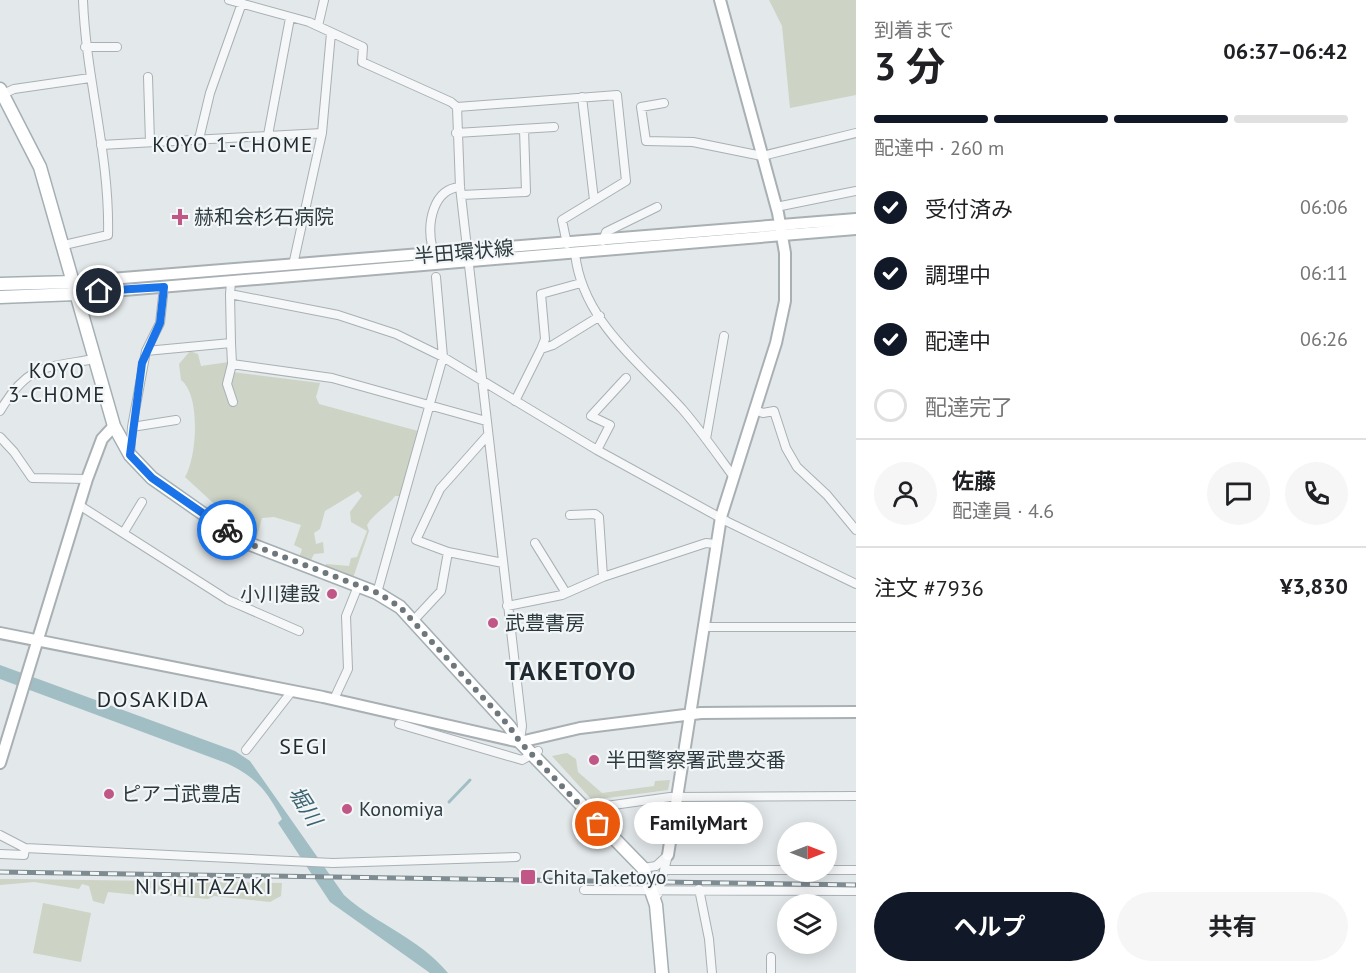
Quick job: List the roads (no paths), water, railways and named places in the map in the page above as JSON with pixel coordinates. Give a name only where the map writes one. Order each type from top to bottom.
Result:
[{"type":"main road","points":[[2,91],[40,167],[114,426],[130,455],[152,478],[242,541],[378,593],[400,607],[414,620],[509,726],[520,742],[535,753],[585,809],[644,868],[654,889],[662,973]]},
{"type":"main road","points":[[0,284],[74,288]]},
{"type":"main road","points":[[0,297],[74,288]]},
{"type":"street","points":[[64,245],[108,235],[108,207],[101,145],[85,48],[83,0]]},
{"type":"street","points":[[230,0],[318,26],[363,47],[362,62],[452,102],[457,107],[456,133],[460,191],[522,726],[520,742]]},
{"type":"street","points":[[318,26],[324,0]]},
{"type":"street","points":[[654,889],[666,870],[721,517],[782,321],[786,279],[782,230],[720,0]]},
{"type":"street","points":[[199,139],[210,93],[242,3]]},
{"type":"street","points":[[268,135],[290,18]]},
{"type":"street","points":[[293,266],[322,133],[331,33]]},
{"type":"street","points":[[85,48],[117,48]]},
{"type":"street","points":[[148,77],[150,142]]},
{"type":"street","points":[[2,91],[90,78]]},
{"type":"street","points":[[457,107],[617,95],[626,181],[562,220],[567,244]]},
{"type":"street","points":[[582,97],[594,200]]},
{"type":"street","points":[[664,103],[641,107],[646,141],[693,142],[762,156],[856,133]]},
{"type":"street","points":[[456,133],[555,127]]},
{"type":"street","points":[[432,246],[428,228],[442,192],[448,188],[460,191],[526,192],[524,129]]},
{"type":"street","points":[[101,145],[322,133]]},
{"type":"street","points":[[776,207],[856,191]]},
{"type":"street","points":[[603,242],[606,232],[657,207]]},
{"type":"street","name":"半田環状線","points":[[74,288],[293,266],[575,253],[782,230],[856,219]]},
{"type":"street","name":"半田環状線","points":[[74,288],[231,288],[567,244],[782,230],[856,229]]},
{"type":"street","points":[[575,253],[581,283],[626,354],[682,409],[733,476]]},
{"type":"street","points":[[378,593],[443,357],[436,277]]},
{"type":"street","points":[[514,400],[545,339],[541,294],[581,283]]},
{"type":"street","points":[[130,455],[132,427],[146,351],[160,323],[164,287]]},
{"type":"street","points":[[233,402],[227,384],[232,364],[231,288],[338,315],[396,334],[443,357],[597,450],[721,517],[856,584]]},
{"type":"street","points":[[541,349],[553,345],[600,316]]},
{"type":"street","points":[[706,439],[724,336]]},
{"type":"street","points":[[146,351],[231,343]]},
{"type":"street","points":[[0,411],[21,380],[42,369],[94,359]]},
{"type":"street","points":[[232,364],[332,378],[486,422]]},
{"type":"street","points":[[597,450],[610,425],[591,416],[626,378]]},
{"type":"street","points":[[754,410],[763,413],[774,411],[786,448],[797,467],[827,495],[856,530]]},
{"type":"street","points":[[132,427],[176,420]]},
{"type":"street","points":[[0,763],[87,479],[102,439],[114,426]]},
{"type":"street","points":[[487,436],[440,489],[416,540],[448,552],[503,563]]},
{"type":"street","points":[[0,437],[33,478],[87,479]]},
{"type":"street","points":[[124,532],[142,502]]},
{"type":"street","points":[[79,505],[228,600],[299,630]]},
{"type":"street","points":[[570,515],[595,514],[599,517],[603,577]]},
{"type":"street","points":[[535,543],[566,593]]},
{"type":"street","points":[[507,606],[566,593],[603,577],[706,543],[716,544]]},
{"type":"street","points":[[414,620],[441,591],[448,552]]},
{"type":"street","points":[[334,699],[348,669],[346,616],[358,586]]},
{"type":"street","points":[[703,627],[856,627]]},
{"type":"street","points":[[0,633],[334,699],[520,742],[580,728],[701,713],[856,712]]},
{"type":"street","points":[[246,750],[292,691]]},
{"type":"street","points":[[399,724],[522,760],[535,753]]},
{"type":"street","points":[[585,809],[678,796],[856,796]]},
{"type":"street","points":[[0,835],[26,848],[328,862],[516,857]]},
{"type":"street","points":[[0,854],[24,855],[26,848]]},
{"type":"street","points":[[644,868],[656,866],[668,855]]},
{"type":"street","points":[[666,870],[777,870]]},
{"type":"street","points":[[837,870],[856,870]]},
{"type":"street","points":[[699,889],[709,939],[712,973]]},
{"type":"street","points":[[584,890],[856,891]]},
{"type":"street","points":[[771,957],[771,973]]},
{"type":"water","points":[[0,665],[235,751],[250,761],[344,895],[370,915],[411,940],[448,973],[430,973],[330,902],[278,823],[282,819],[271,800],[253,779],[226,763],[0,679]]},
{"type":"waterway","points":[[449,802],[470,780]]},
{"type":"railway","points":[[0,872],[856,885]]},
{"type":"place","name":"赫和会杉石病院","points":[[180,217]]},
{"type":"place","name":"小川建設","points":[[332,594]]},
{"type":"place","name":"武豊書房","points":[[493,623]]},
{"type":"place","name":"半田警察署武豊交番","points":[[594,760]]},
{"type":"place","name":"ピアゴ武豊店","points":[[109,794]]},
{"type":"place","name":"Konomiya","points":[[347,809]]},
{"type":"place","name":"FamilyMart","points":[[598,824]]},
{"type":"place","name":"Chita Taketoyo","points":[[528,877]]},
{"type":"district","name":"KOYO 1-CHOME","points":[[233,145]]},
{"type":"district","name":"KOYO 3-CHOME","points":[[57,383]]},
{"type":"district","name":"TAKETOYO","points":[[571,671]]},
{"type":"district","name":"DOSAKIDA","points":[[153,699]]},
{"type":"district","name":"SEGI","points":[[304,746]]},
{"type":"district","name":"NISHITAZAKI","points":[[204,886]]},
{"type":"water label","name":"堀川","points":[[305,806]]}]
